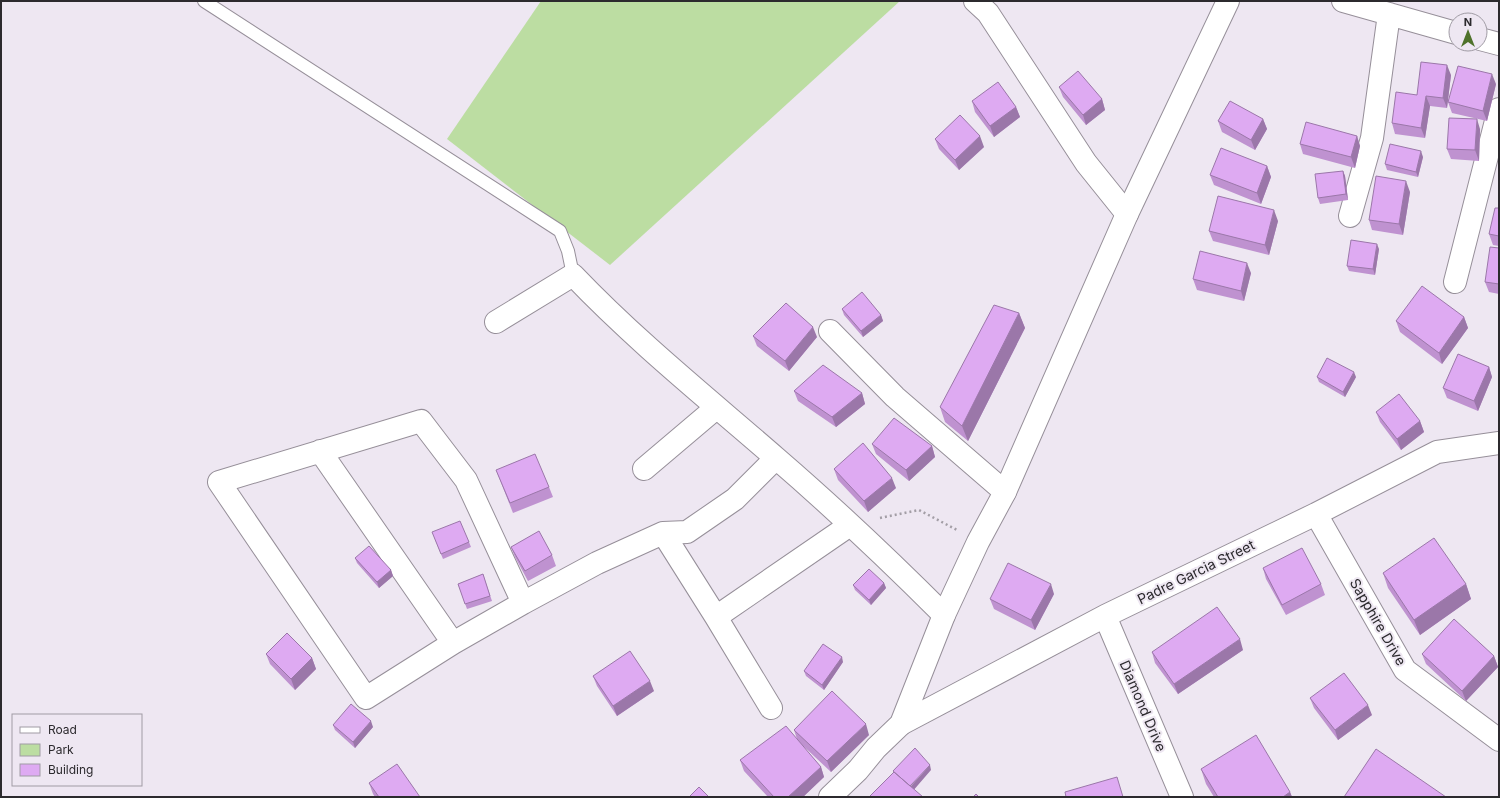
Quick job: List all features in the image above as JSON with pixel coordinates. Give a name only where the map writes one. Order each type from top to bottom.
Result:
[{"type":"street","points":[[975,1],[988,13],[1011,46],[1086,163],[1126,214]]},
{"type":"street","points":[[830,797],[858,770],[876,748],[901,724],[944,615],[978,542],[1005,492],[1126,214],[1228,1]]},
{"type":"street","points":[[1343,1],[1448,30]]},
{"type":"street","points":[[1350,216],[1372,138],[1389,14]]},
{"type":"street","points":[[1488,41],[1499,44]]},
{"type":"street","points":[[1455,282],[1499,109]]},
{"type":"street","points":[[496,322],[573,275],[605,309],[716,408],[776,458],[850,525],[944,615]]},
{"type":"street","points":[[830,331],[895,397],[1005,492]]},
{"type":"street","points":[[644,469],[716,408]]},
{"type":"street","points":[[523,603],[466,480],[422,421],[219,482],[366,698],[453,643],[597,563],[663,533],[687,532],[735,498],[776,458]]},
{"type":"street","name":"Padre Garcia Street","points":[[901,724],[1104,616],[1316,514],[1437,452],[1499,443]]},
{"type":"street","points":[[320,451],[453,643]]},
{"type":"street","name":"Sapphire Drive","points":[[1316,514],[1405,670],[1499,740]]},
{"type":"street","points":[[716,617],[850,525]]},
{"type":"street","points":[[663,533],[716,617],[770,708]]},
{"type":"street","name":"Diamond Drive","points":[[1104,616],[1182,797]]},
{"type":"lane","points":[[204,1],[560,231],[568,251],[573,275]]},
{"type":"path","points":[[850,525],[918,510],[978,542]]},
{"type":"green space","points":[[541,1],[900,1],[610,265],[447,139]]},
{"type":"building","points":[[1421,62],[1447,65],[1443,98],[1426,96],[1421,128],[1392,123],[1396,92],[1417,95]]},
{"type":"building","points":[[1458,66],[1492,74],[1483,111],[1448,102]]},
{"type":"building","points":[[1078,71],[1102,99],[1083,115],[1059,87]]},
{"type":"building","points":[[998,82],[1016,107],[990,126],[972,101]]},
{"type":"building","points":[[1230,101],[1263,119],[1251,140],[1218,121]]},
{"type":"building","points":[[960,115],[980,136],[955,160],[935,139]]},
{"type":"building","points":[[1449,118],[1477,119],[1475,150],[1447,149]]},
{"type":"building","points":[[1306,122],[1357,136],[1351,157],[1300,144]]},
{"type":"building","points":[[1390,144],[1421,151],[1416,172],[1385,164]]},
{"type":"building","points":[[1221,148],[1267,166],[1257,193],[1210,175]]},
{"type":"building","points":[[1343,171],[1346,194],[1318,198],[1315,174]]},
{"type":"building","points":[[1376,176],[1406,181],[1399,224],[1369,220]]},
{"type":"building","points":[[1218,196],[1274,210],[1265,245],[1209,231]]},
{"type":"building","points":[[1495,208],[1499,208],[1499,236],[1489,234]]},
{"type":"building","points":[[1351,240],[1377,244],[1373,269],[1347,266]]},
{"type":"building","points":[[1490,247],[1499,248],[1499,284],[1485,282]]},
{"type":"building","points":[[1200,251],[1247,263],[1241,291],[1193,279]]},
{"type":"building","points":[[1422,286],[1464,317],[1439,353],[1396,321]]},
{"type":"building","points":[[862,292],[881,315],[861,331],[842,309]]},
{"type":"building","points":[[786,303],[813,327],[785,361],[753,336]]},
{"type":"building","points":[[994,305],[1019,313],[962,426],[940,407]]},
{"type":"building","points":[[1458,354],[1489,367],[1474,401],[1443,388]]},
{"type":"building","points":[[1327,358],[1354,372],[1343,392],[1317,377]]},
{"type":"building","points":[[823,365],[862,393],[832,417],[794,391]]},
{"type":"building","points":[[1399,394],[1420,421],[1397,439],[1376,412]]},
{"type":"building","points":[[894,418],[932,446],[906,470],[872,444]]},
{"type":"building","points":[[863,443],[892,478],[864,501],[834,469]]},
{"type":"building","points":[[535,454],[549,487],[510,503],[496,470]]},
{"type":"building","points":[[460,521],[469,542],[441,554],[432,532]]},
{"type":"building","points":[[539,531],[552,555],[525,571],[511,547]]},
{"type":"building","points":[[1434,538],[1466,584],[1414,620],[1383,573]]},
{"type":"building","points":[[369,546],[391,570],[377,582],[355,558]]},
{"type":"building","points":[[1302,548],[1321,584],[1282,605],[1263,568]]},
{"type":"building","points":[[1008,563],[1051,584],[1031,620],[990,599]]},
{"type":"building","points":[[869,569],[884,583],[869,600],[853,585]]},
{"type":"building","points":[[483,574],[490,596],[465,604],[458,584]]},
{"type":"building","points":[[1217,607],[1240,639],[1174,684],[1152,652]]},
{"type":"building","points":[[1454,619],[1494,656],[1462,691],[1422,654]]},
{"type":"building","points":[[287,633],[312,658],[291,679],[266,654]]},
{"type":"building","points":[[823,644],[842,657],[822,685],[804,671]]},
{"type":"building","points":[[630,651],[650,681],[613,706],[593,676]]},
{"type":"building","points":[[1344,673],[1368,705],[1335,730],[1310,698]]},
{"type":"building","points":[[832,691],[866,724],[827,761],[794,730]]},
{"type":"building","points":[[351,704],[371,721],[353,742],[333,725]]},
{"type":"building","points":[[786,726],[821,767],[788,797],[774,797],[740,760]]},
{"type":"building","points":[[1256,735],[1290,792],[1283,797],[1218,797],[1201,769]]},
{"type":"building","points":[[915,748],[930,765],[910,786],[893,771]]},
{"type":"building","points":[[1376,749],[1446,797],[1344,797]]},
{"type":"building","points":[[397,764],[420,797],[379,797],[369,783]]},
{"type":"building","points":[[894,772],[923,797],[869,797]]},
{"type":"building","points":[[1117,777],[1123,797],[1066,797],[1065,792]]},
{"type":"building","points":[[699,787],[709,797],[689,797]]}]
